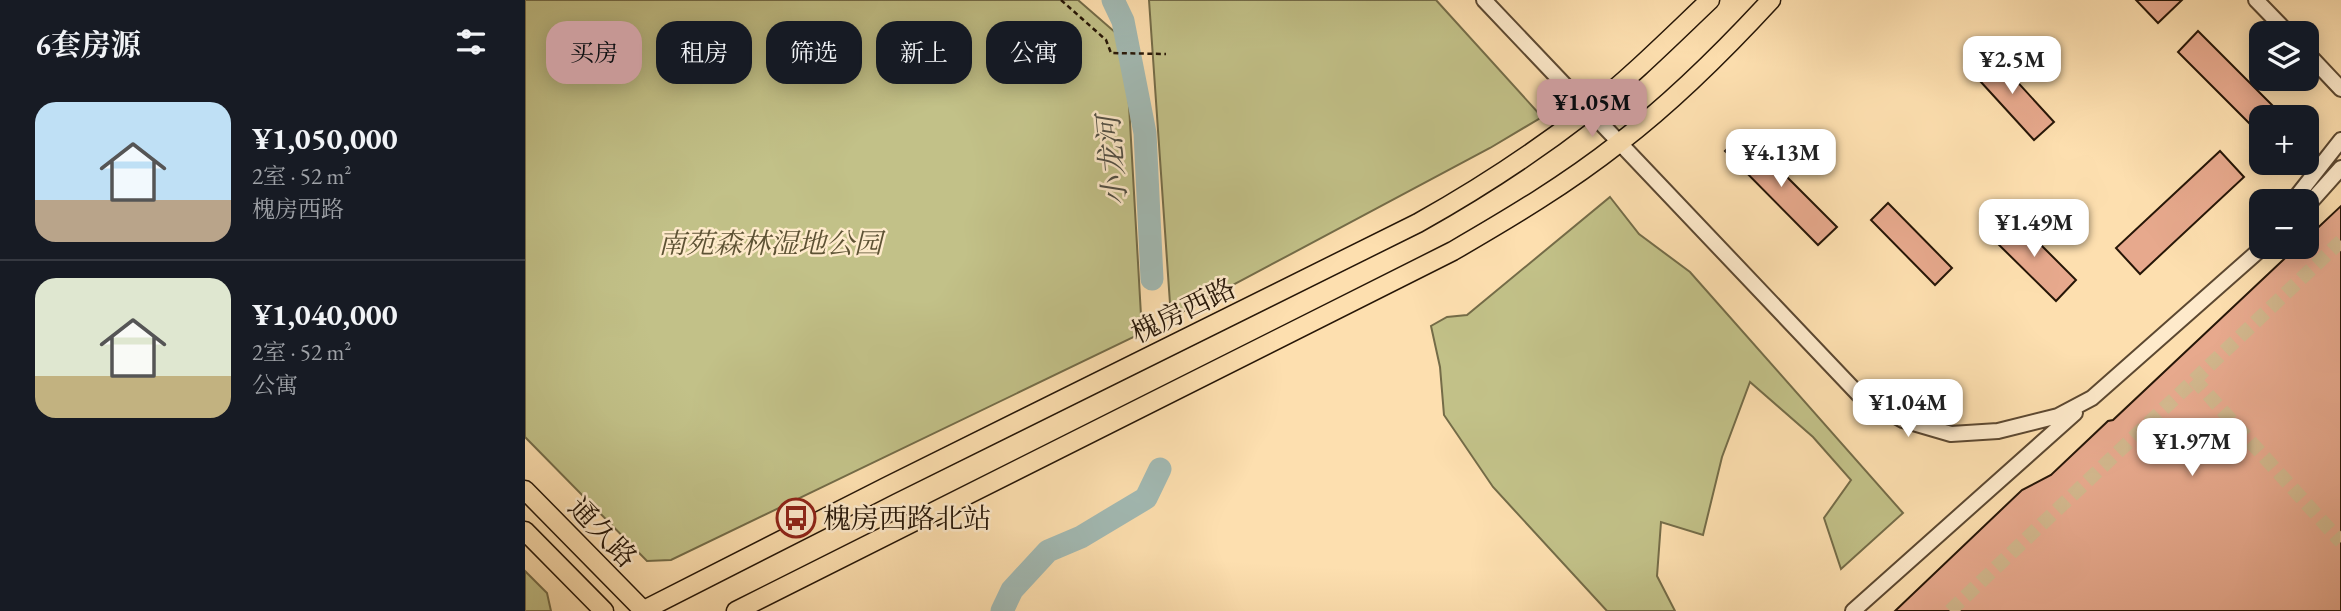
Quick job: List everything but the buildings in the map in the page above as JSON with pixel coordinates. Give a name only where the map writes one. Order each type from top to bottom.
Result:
[{"type":"main road","name":"槐房西路","points":[[643,611],[1465,197],[1588,111],[1639,68],[1710,0]]},
{"type":"main road","points":[[736,611],[1453,251],[1514,216],[1620,142],[1687,84],[1771,0]]},
{"type":"main road","name":"通久路","points":[[525,490],[643,611]]},
{"type":"main road","name":"通久路","points":[[525,531],[604,611]]},
{"type":"street","points":[[1484,0],[1861,397],[1903,420],[1951,434],[1998,431],[2058,416],[2091,398]]},
{"type":"street","points":[[2256,0],[2276,21]]},
{"type":"street","points":[[2319,66],[2341,89]]},
{"type":"street","points":[[2302,189],[2341,140]]},
{"type":"street","points":[[2319,193],[2341,168]]},
{"type":"street","points":[[1853,611],[2249,259]]},
{"type":"path","points":[[1061,0],[1106,40],[1111,53],[1166,54]]},
{"type":"green space","name":"南苑森林湿地公园","points":[[525,0],[1078,0],[1116,33],[1127,70],[1142,333],[671,560],[647,561],[525,437]]},
{"type":"green space","points":[[1149,0],[1436,0],[1542,117],[1490,148],[1171,318]]},
{"type":"green space","points":[[1610,197],[1639,234],[1690,272],[1903,513],[1841,569],[1824,518],[1851,480],[1813,437],[1750,382],[1722,457],[1703,535],[1661,522],[1657,576],[1675,611],[1607,611],[1493,487],[1444,415],[1440,367],[1431,326],[1447,317],[1467,315]]},
{"type":"green space","points":[[525,571],[547,593],[551,611],[525,611]]},
{"type":"waterway","name":"小龙河","points":[[1113,0],[1123,21],[1145,133],[1152,279]]},
{"type":"waterway","name":"小龙河","points":[[1002,611],[1012,590],[1048,551],[1081,537],[1146,498],[1160,469]]},
{"type":"tunnel","points":[[1950,611],[2341,241]]},
{"type":"tunnel","points":[[2194,379],[2341,542]]},
{"type":"place","name":"槐房西路北站","points":[[796,518]]}]
